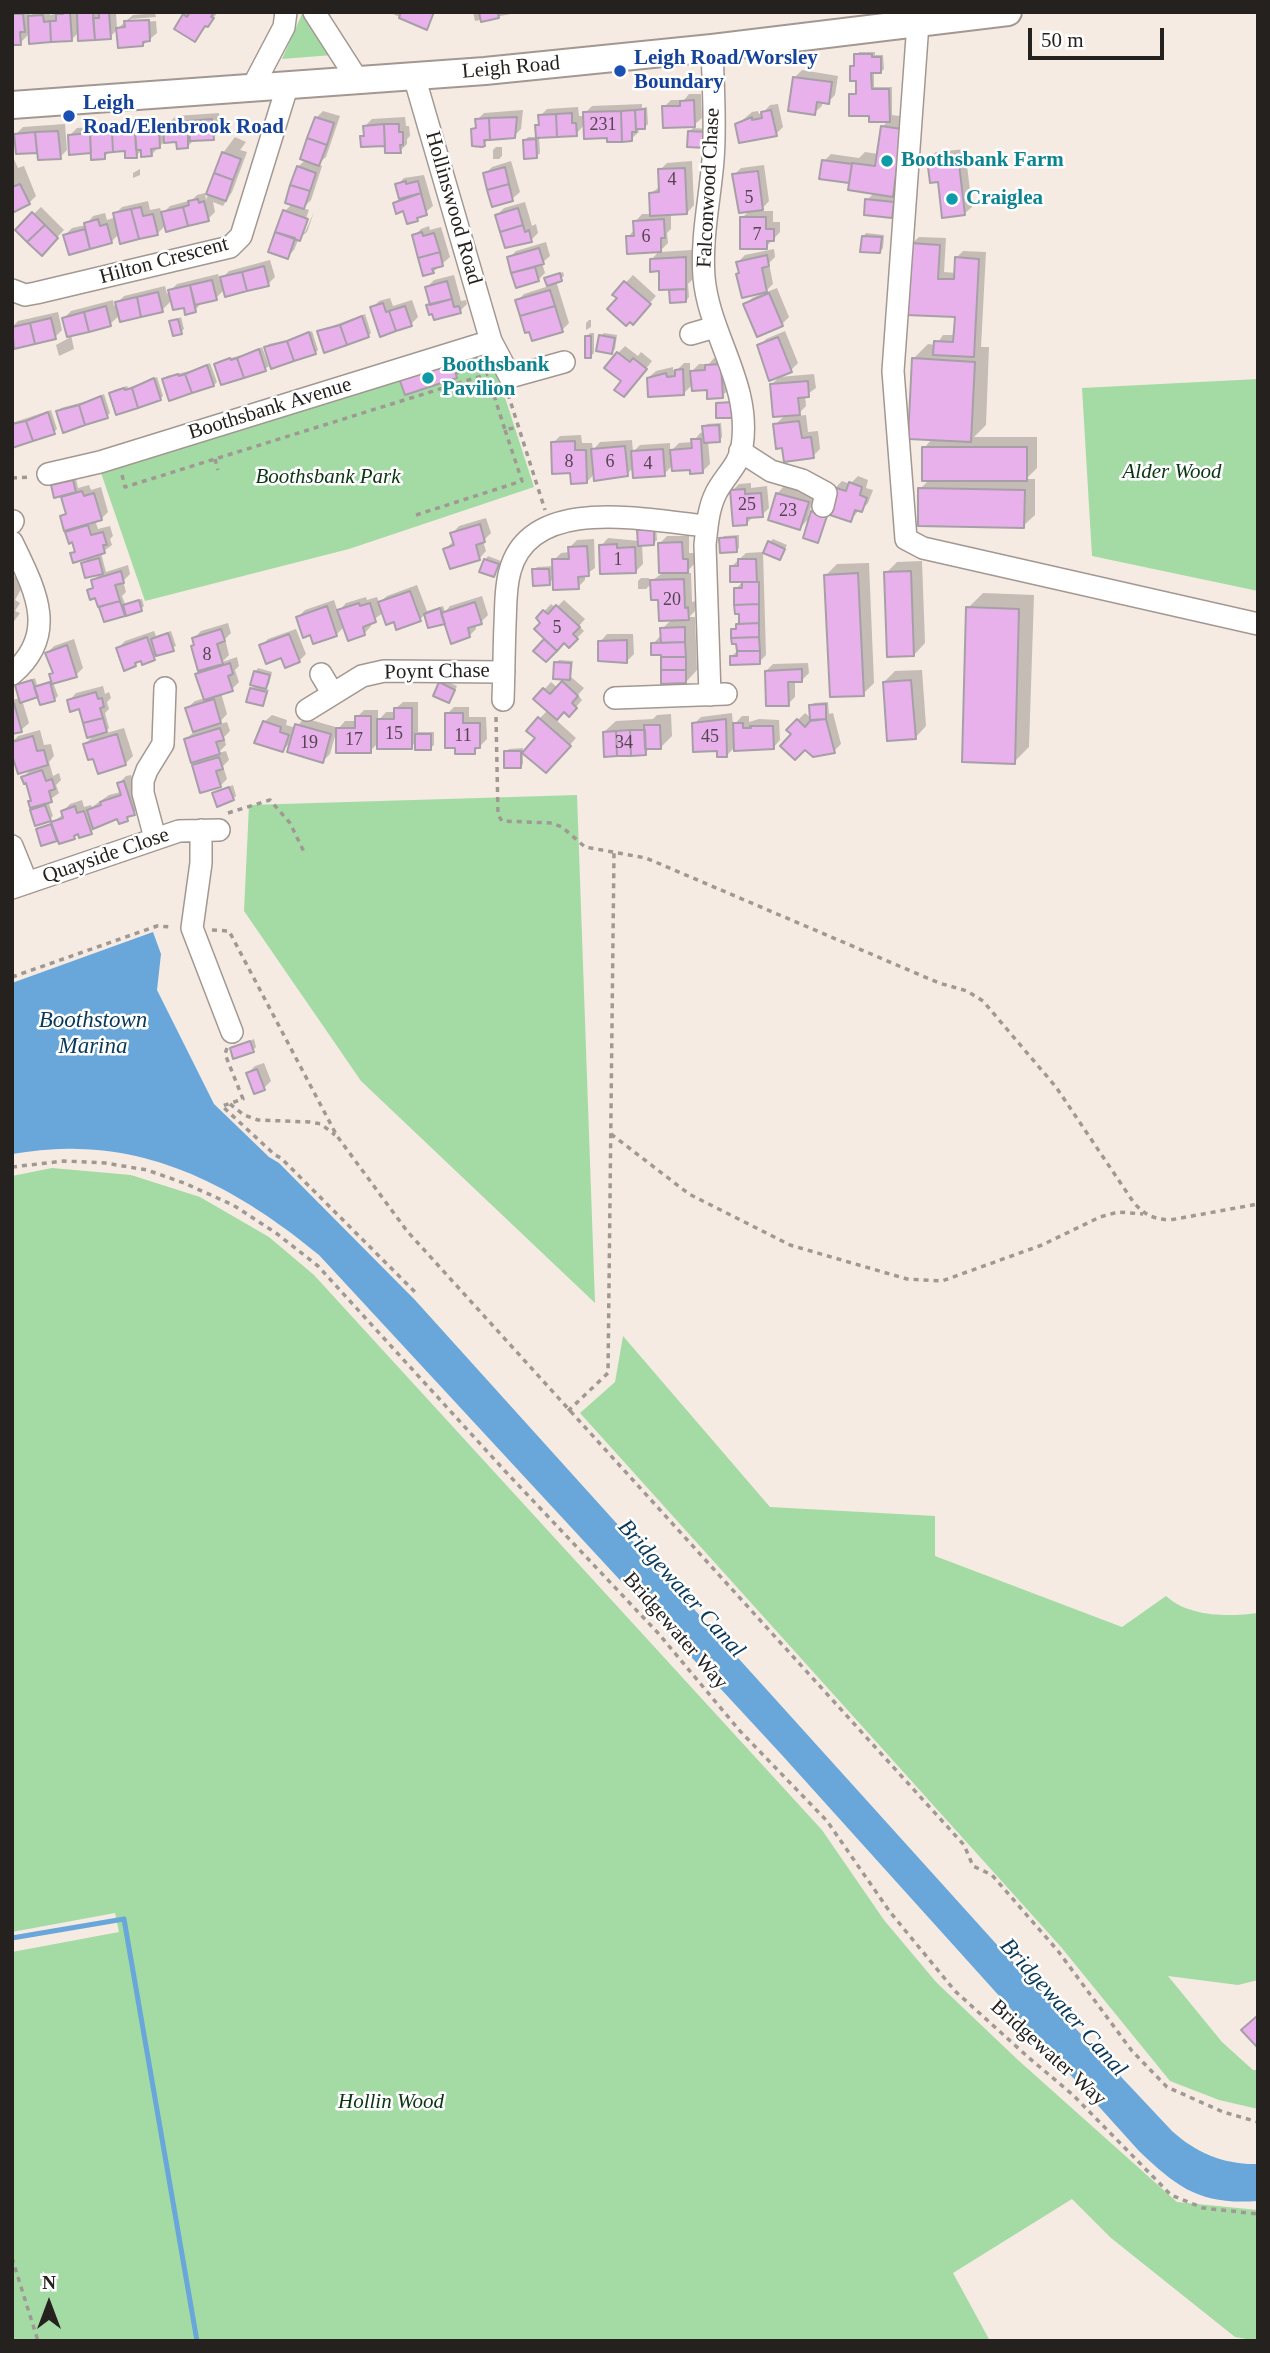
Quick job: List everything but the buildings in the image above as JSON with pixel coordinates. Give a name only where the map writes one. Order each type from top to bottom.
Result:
[{"type":"main road","name":"Leigh Road","points":[[12,105],[414,76],[712,48],[1008,12]]},
{"type":"street","points":[[253,86],[284,27],[286,12]]},
{"type":"street","points":[[314,12],[357,79]]},
{"type":"street","points":[[918,23],[893,371],[906,539],[923,548],[1258,624]]},
{"type":"street","name":"Falconwood Chase","points":[[615,698],[718,694],[705,545],[711,503],[740,451],[742,428],[738,384],[708,306],[703,256],[714,146],[712,48]]},
{"type":"street","name":"Hollinswood Road","points":[[414,76],[491,341],[510,377],[564,362]]},
{"type":"street","name":"Hilton Crescent","points":[[12,290],[25,295],[36,293],[230,247],[237,242],[242,236],[288,84]]},
{"type":"street","points":[[691,334],[715,327]]},
{"type":"street","name":"Boothsbank Avenue","points":[[47,474],[117,457],[491,341]]},
{"type":"street","points":[[740,451],[771,471],[802,480],[826,493],[823,506]]},
{"type":"street","name":"Poynt Chase","points":[[503,700],[506,587],[510,568],[519,551],[532,536],[550,525],[592,516],[707,526]]},
{"type":"street","points":[[12,674],[25,662],[34,648],[40,617],[33,586],[13,529]]},
{"type":"street","name":"Poynt Chase","points":[[307,710],[362,676],[384,671],[504,671]]},
{"type":"street","points":[[321,674],[333,694]]},
{"type":"street","points":[[155,838],[143,793],[147,770],[163,744],[157,715],[165,688]]},
{"type":"street","name":"Quayside Close","points":[[20,886],[155,838],[179,831],[210,830],[201,863],[192,928]]},
{"type":"street","points":[[12,846],[20,886]]},
{"type":"street","points":[[192,928],[232,1032]]},
{"type":"path","points":[[117,457],[125,487],[500,370],[491,341]]},
{"type":"path","points":[[416,514],[522,481],[488,374]]},
{"type":"path","points":[[507,393],[550,525]]},
{"type":"path","points":[[505,430],[518,426]]},
{"type":"path","points":[[215,459],[218,470]]},
{"type":"path","points":[[503,700],[496,710],[498,816],[502,821],[552,823],[562,827],[585,847],[646,858],[939,983],[967,991],[983,1001],[1056,1087],[1144,1214]]},
{"type":"path","points":[[210,830],[228,811],[270,800],[290,823],[305,854]]},
{"type":"path","points":[[568,1411],[608,1373],[614,851]]},
{"type":"path","points":[[12,977],[157,926],[229,931],[337,1136],[407,1231],[964,1846],[973,1866],[992,1875],[1058,1951],[1132,2051],[1167,2088],[1223,2112],[1258,2122]]},
{"type":"path","points":[[232,1032],[225,1054],[243,1099],[222,1106],[281,1158],[415,1292]]},
{"type":"path","points":[[230,1104],[244,1115],[258,1120],[321,1124],[337,1136]]},
{"type":"path","points":[[611,1134],[689,1194],[790,1245],[907,1279],[942,1281],[1042,1245],[1100,1217],[1118,1212],[1170,1220],[1258,1204]]},
{"type":"path","name":"Bridgewater Way","points":[[12,1167],[64,1161],[105,1163],[147,1170],[233,1205],[276,1233],[318,1266],[658,1633],[740,1731],[827,1821],[890,1912],[955,1991],[1073,2095],[1171,2195],[1203,2208],[1258,2214]]},
{"type":"path","points":[[12,2258],[38,2341]]},
{"type":"green space","points":[[302,14],[333,55],[282,59]]},
{"type":"green space","name":"Boothsbank Park","points":[[489,348],[534,487],[349,549],[145,601],[100,470]]},
{"type":"green space","name":"Alder Wood","points":[[1258,379],[1258,591],[1092,556],[1082,388]]},
{"type":"green space","points":[[577,795],[595,1303],[361,1081],[244,911],[249,805]]},
{"type":"green space","name":"Hollin Wood","points":[[52,1168],[131,1175],[200,1197],[269,1237],[314,1275],[822,1830],[884,1920],[936,1982],[1018,2060],[1177,2202],[1258,2210],[1258,2341],[1235,2337],[1111,2238],[1072,2199],[953,2273],[990,2341],[12,2341],[12,1952],[119,1932],[115,1913],[12,1932],[12,1176]]},
{"type":"green space","points":[[623,1336],[770,1507],[935,1516],[935,1556],[1122,1627],[1166,1596],[1197,1612],[1222,1615],[1258,1613],[1258,1980],[1238,1985],[1168,1976],[1222,2042],[1253,2070],[1258,2070],[1258,2109],[1219,2100],[1170,2081],[1061,1947],[580,1413],[615,1382]]},
{"type":"water","name":"Boothstown Marina","points":[[153,932],[161,954],[157,990],[214,1104],[269,1157],[279,1163],[415,1300],[999,1947],[1172,2131],[1191,2146],[1212,2156],[1234,2162],[1258,2164],[1258,2201],[1221,2200],[1192,2192],[1166,2175],[1139,2151],[781,1754],[319,1255],[293,1234],[236,1197],[176,1168],[144,1158],[77,1149],[12,1154],[12,983]]},
{"type":"waterway","points":[[12,1938],[124,1919],[197,2341]]},
{"type":"place","name":"Leigh Road/Worsley Boundary","points":[[620,71]]},
{"type":"place","name":"Leigh Road/Elenbrook Road","points":[[69,116]]},
{"type":"place","name":"Boothsbank Farm","points":[[887,161]]},
{"type":"place","name":"Craiglea","points":[[952,199]]},
{"type":"place","name":"Boothsbank Pavilion","points":[[428,378]]},
{"type":"water label","name":"Bridgewater Canal","points":[[681,1589]]},
{"type":"water label","name":"Bridgewater Canal","points":[[1063,2008]]}]
